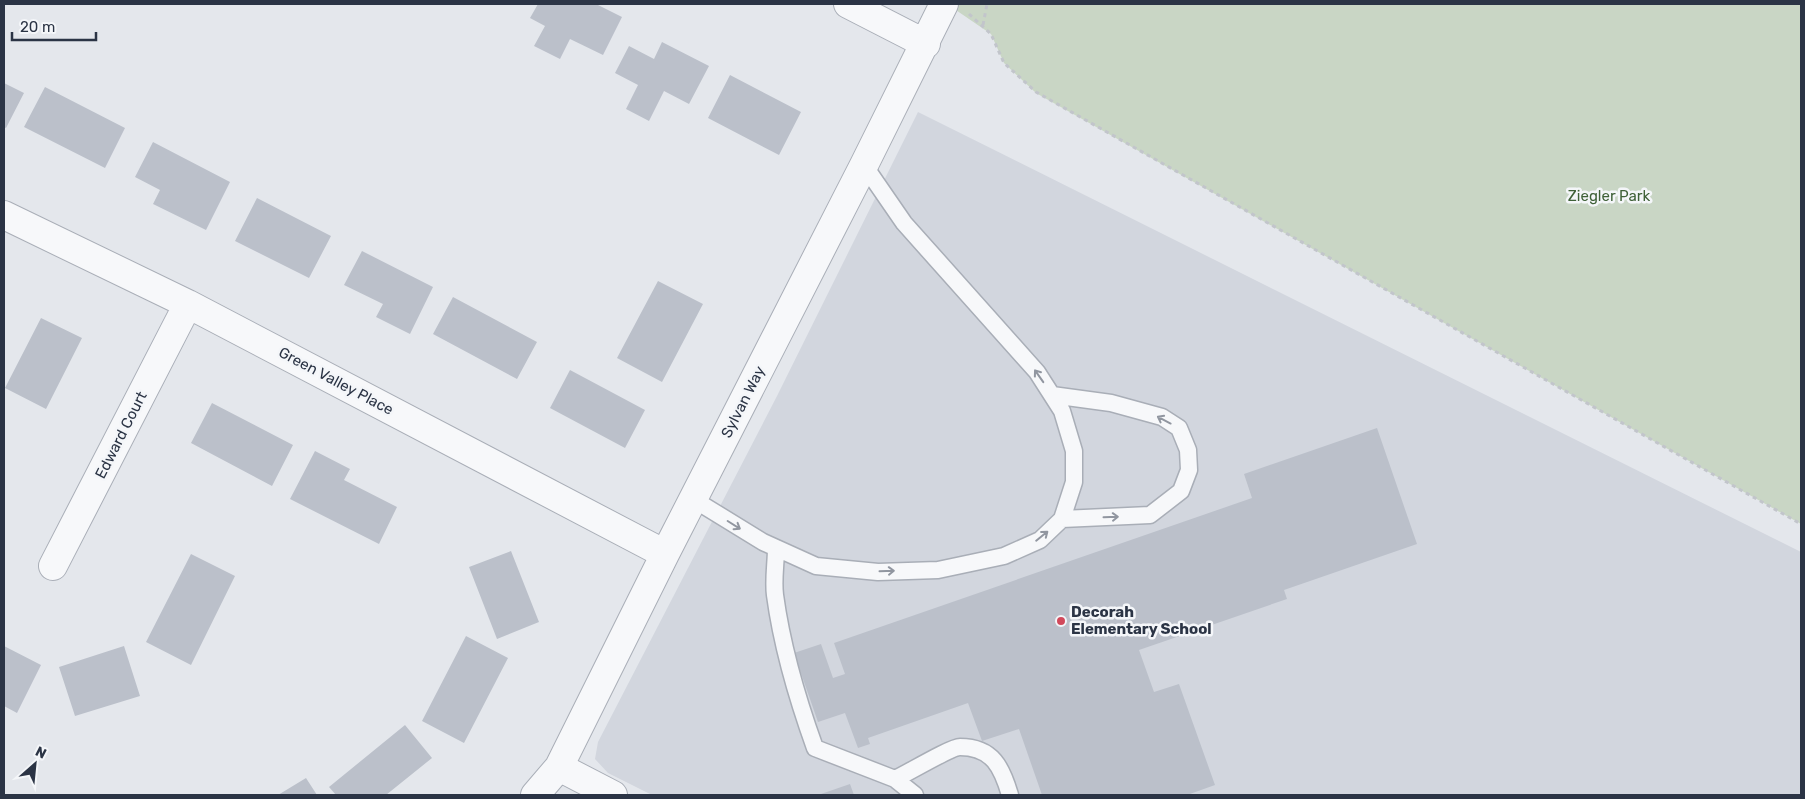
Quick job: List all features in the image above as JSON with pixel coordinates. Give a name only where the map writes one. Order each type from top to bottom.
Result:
[{"type":"street","points":[[848,4],[926,44]]},
{"type":"street","name":"Sylvan Way","points":[[536,795],[559,767],[664,554],[926,44],[956,9]]},
{"type":"street","name":"Green Valley Place","points":[[4,215],[188,304],[664,554]]},
{"type":"street","name":"Edward Court","points":[[53,566],[188,304]]},
{"type":"street","points":[[559,767],[613,795]]},
{"type":"lane","points":[[693,499],[776,548],[816,566],[878,572],[938,570],[1004,556],[1040,540],[1062,518],[1074,482],[1074,451],[1062,411],[1037,372],[904,224],[864,165]]},
{"type":"lane","points":[[1052,395],[1111,403],[1162,417],[1179,428],[1188,450],[1189,470],[1181,491],[1150,515],[1062,518]]},
{"type":"lane","points":[[776,548],[775,593],[782,632],[797,698],[815,748],[895,779],[915,795]]},
{"type":"lane","points":[[895,779],[958,747],[985,752],[1003,770],[1010,795]]},
{"type":"path","points":[[983,25],[987,4]]},
{"type":"path","points":[[956,9],[983,25],[991,34],[1004,64],[1036,92],[1801,524]]},
{"type":"shaded area","points":[[918,112],[1801,552],[1801,795],[652,795],[608,773],[595,759],[598,742],[777,396]]},
{"type":"green space","name":"Ziegler Park","points":[[947,4],[1801,4],[1801,524],[1036,93],[1004,63],[991,34]]},
{"type":"building","points":[[538,4],[596,4],[622,17],[603,55],[570,39],[560,59],[534,46],[545,26],[530,18]]},
{"type":"building","points":[[662,42],[709,66],[689,104],[664,91],[649,121],[626,109],[638,85],[615,73],[629,46],[654,59]]},
{"type":"building","points":[[730,75],[801,112],[779,155],[708,118]]},
{"type":"building","points":[[4,83],[24,93],[6,128],[4,127]]},
{"type":"building","points":[[45,87],[125,128],[105,168],[24,127]]},
{"type":"building","points":[[153,142],[230,182],[206,230],[153,204],[160,190],[135,177]]},
{"type":"building","points":[[257,198],[331,236],[309,278],[235,241]]},
{"type":"building","points":[[362,251],[433,287],[410,334],[376,317],[383,304],[344,285]]},
{"type":"building","points":[[658,281],[703,304],[662,382],[617,358]]},
{"type":"building","points":[[453,297],[537,342],[517,379],[433,334]]},
{"type":"building","points":[[41,318],[82,338],[46,409],[5,388]]},
{"type":"building","points":[[570,370],[645,410],[625,448],[550,408]]},
{"type":"building","points":[[212,403],[293,445],[272,486],[191,443]]},
{"type":"building","name":"Decorah Elementary School","points":[[1377,428],[1417,544],[1284,590],[1287,599],[1139,650],[1154,692],[1179,684],[1215,785],[1187,795],[1042,795],[1019,729],[982,741],[968,703],[868,738],[870,744],[858,748],[845,713],[818,722],[794,653],[821,644],[833,678],[845,674],[834,643],[1252,498],[1244,474]]},
{"type":"building","points":[[315,451],[350,469],[344,480],[397,507],[379,544],[290,499]]},
{"type":"building","points":[[511,551],[539,622],[497,639],[469,567]]},
{"type":"building","points":[[191,554],[235,576],[191,665],[146,642]]},
{"type":"building","points":[[466,636],[508,658],[464,743],[422,721]]},
{"type":"building","points":[[4,646],[41,665],[17,713],[4,706]]},
{"type":"building","points":[[124,646],[140,696],[75,716],[59,667]]},
{"type":"building","points":[[405,725],[432,758],[386,795],[336,795],[329,787]]},
{"type":"building","points":[[306,778],[317,795],[278,795]]},
{"type":"building","points":[[850,784],[854,795],[821,795],[821,794]]},
{"type":"place","name":"Decorah Elementary School","points":[[1061,621]]}]
